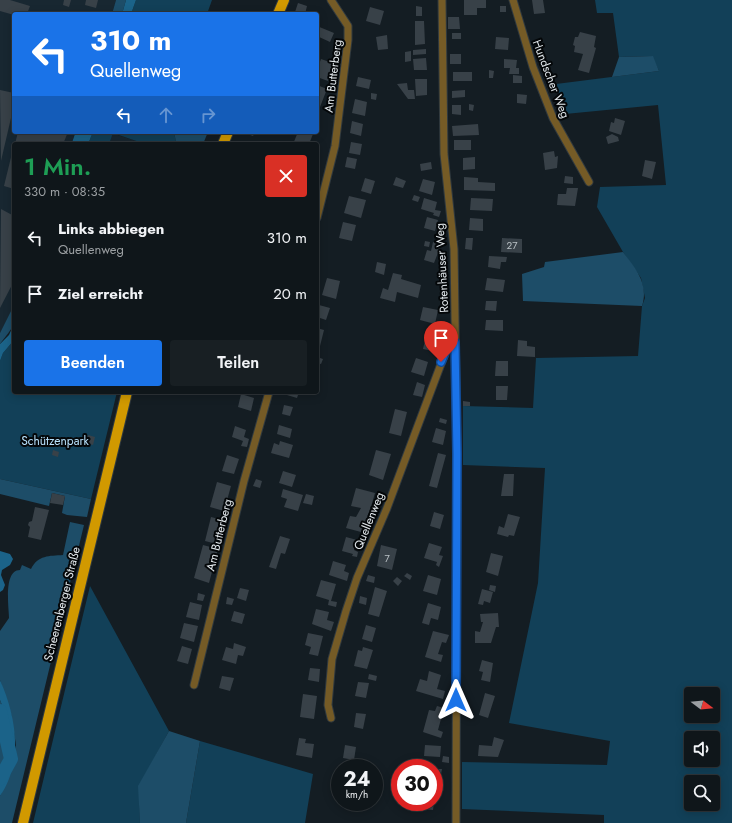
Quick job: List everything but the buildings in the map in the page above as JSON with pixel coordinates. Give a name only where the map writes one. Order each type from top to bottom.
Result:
[{"type":"main road","points":[[279,12],[284,0]]},
{"type":"main road","name":"Scheerenberger Straße","points":[[23,823],[127,394]]},
{"type":"street","name":"Am Butterberg","points":[[319,210],[335,146],[349,30],[344,19],[331,0]]},
{"type":"street","name":"Rotenhäuser Weg","points":[[442,0],[444,154],[454,249],[457,454],[456,823]]},
{"type":"street","name":"Hundscher Weg","points":[[513,0],[515,12],[552,118],[589,182]]},
{"type":"street","name":"Quellenweg","points":[[331,718],[328,705],[332,659],[355,584],[387,508],[447,348],[455,342]]},
{"type":"street","name":"Am Butterberg","points":[[194,685],[242,488],[268,394]]},
{"type":"shaded area","points":[[0,0],[116,0],[113,12],[12,12],[12,134],[74,134],[72,142],[12,142],[12,309],[0,333]]},
{"type":"shaded area","points":[[116,0],[126,0],[123,12],[113,12]]},
{"type":"shaded area","points":[[126,0],[136,0],[132,12],[123,12]]},
{"type":"shaded area","points":[[653,56],[659,71],[612,77],[619,57]]},
{"type":"shaded area","points":[[82,134],[92,134],[89,142],[80,142]]},
{"type":"shaded area","points":[[112,134],[115,134],[139,142],[110,142]]},
{"type":"shaded area","points":[[174,134],[207,134],[204,142],[176,142]]},
{"type":"shaded area","points":[[623,252],[640,277],[644,291],[642,306],[523,301],[522,274],[544,267],[545,262]]},
{"type":"shaded area","points":[[12,309],[12,327],[0,344],[0,333]]},
{"type":"shaded area","points":[[12,328],[12,342],[3,353],[0,361],[0,344],[9,335]]},
{"type":"shaded area","points":[[0,479],[91,499],[87,517],[62,513],[65,496],[52,493],[49,506],[0,494]]},
{"type":"shaded area","points":[[70,522],[84,525],[12,823],[0,823],[0,796],[11,773],[16,745],[11,714],[0,680],[0,631],[9,618],[9,583],[11,576],[20,570],[22,565],[31,569],[37,561],[44,557],[63,555]]},
{"type":"shaded area","points":[[0,551],[10,554],[13,559],[10,565],[2,570],[1,575],[5,585],[3,590],[0,592]]},
{"type":"shaded area","points":[[0,680],[10,708],[15,738],[15,753],[8,782],[0,796],[0,781],[8,759],[9,747],[6,715],[0,700]]},
{"type":"shaded area","points":[[0,700],[7,720],[9,741],[7,761],[0,781]]},
{"type":"shaded area","points":[[169,731],[200,741],[186,823],[140,823],[138,786]]},
{"type":"green space","points":[[136,0],[212,0],[208,12],[132,12]]},
{"type":"green space","points":[[595,0],[732,0],[732,823],[604,823],[604,815],[462,809],[462,762],[607,765],[610,741],[509,723],[538,583],[545,468],[463,465],[463,406],[533,408],[536,358],[638,356],[642,306],[645,298],[641,278],[623,252],[597,207],[600,187],[666,185],[658,105],[565,114],[556,84],[659,71],[652,56],[619,57],[613,13],[597,13]]},
{"type":"green space","points":[[92,134],[113,134],[110,142],[89,142]]},
{"type":"green space","points":[[116,134],[174,134],[176,142],[139,142]]},
{"type":"green space","name":"Schützenpark","points":[[12,342],[12,394],[117,394],[91,499],[0,479],[0,361],[3,353]]},
{"type":"green space","points":[[90,586],[169,731],[139,786],[140,823],[33,823]]},
{"type":"green space","points":[[200,741],[313,774],[305,823],[186,823]]},
{"type":"waterway","points":[[80,142],[82,134]]},
{"type":"waterway","points":[[0,711],[11,759],[0,779]]},
{"type":"route","points":[[441,362],[447,348],[455,342],[457,454],[456,700]]}]
